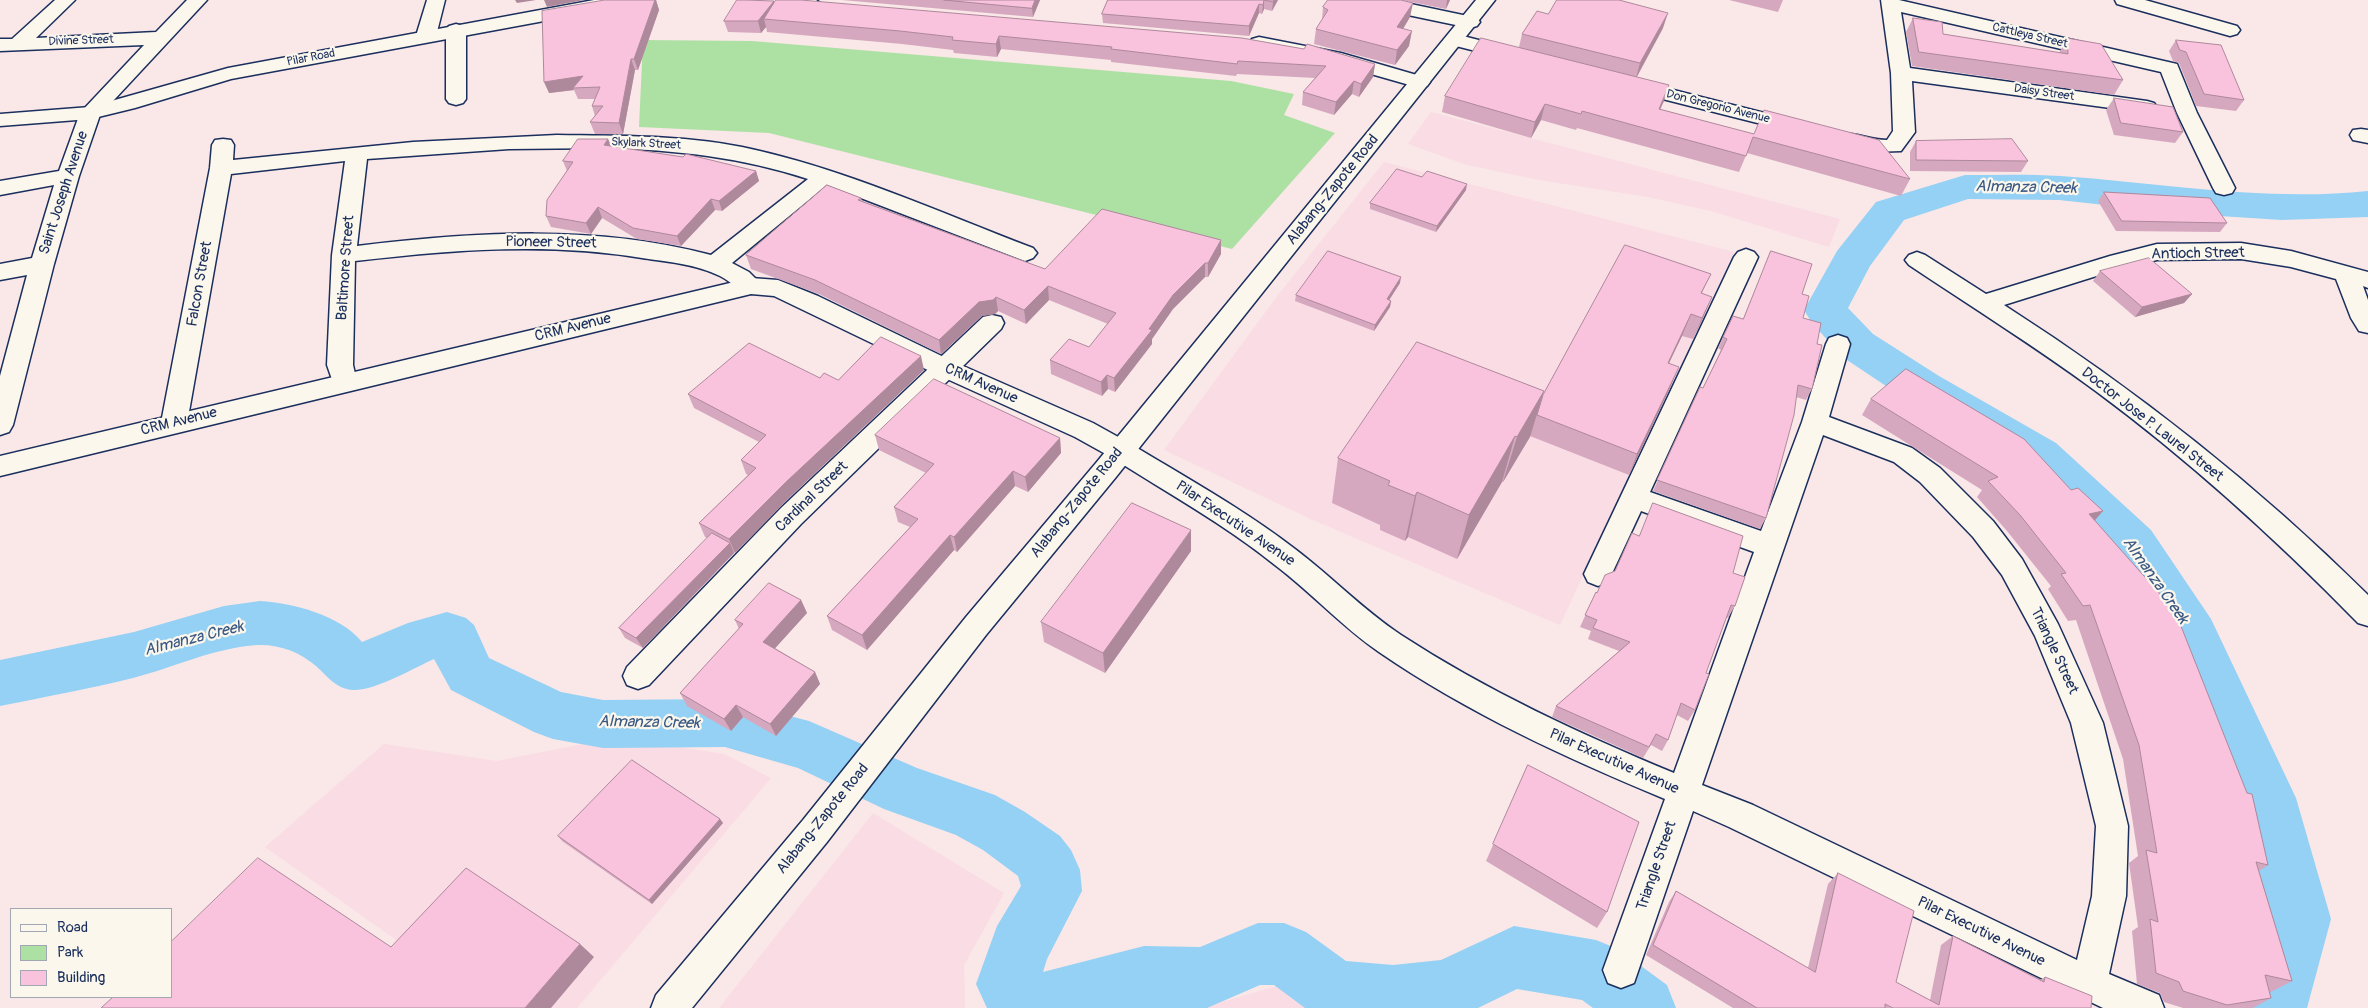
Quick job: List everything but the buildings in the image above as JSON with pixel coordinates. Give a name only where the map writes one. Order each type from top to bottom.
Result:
[{"type":"main road","points":[[10,44],[66,0]]},
{"type":"main road","points":[[194,4],[220,0]]},
{"type":"main road","points":[[426,36],[436,0]]},
{"type":"main road","name":"Pilar Road","points":[[0,120],[90,113],[128,104],[228,74],[624,0]]},
{"type":"main road","points":[[748,0],[834,6]]},
{"type":"main road","points":[[1365,0],[1408,4],[1470,22]]},
{"type":"main road","name":"Alabang-Zapote Road","points":[[669,1008],[832,809],[976,626],[1486,0]]},
{"type":"main road","points":[[2124,0],[2230,30]]},
{"type":"main road","name":"Cattleya Street","points":[[1890,2],[2170,68],[2187,113]]},
{"type":"main road","name":"Don Gregorio Avenue","points":[[1610,79],[1871,146],[1893,146],[1904,132],[1901,73],[1890,2]]},
{"type":"main road","name":"Saint Joseph Avenue","points":[[0,425],[9,358],[42,264],[68,176],[90,113],[194,4]]},
{"type":"main road","points":[[456,30],[456,99]]},
{"type":"main road","name":"Divine Street","points":[[10,44],[162,38]]},
{"type":"main road","points":[[1455,40],[1532,60]]},
{"type":"main road","points":[[1237,41],[1301,48],[1420,82]]},
{"type":"main road","name":"Daisy Street","points":[[1901,73],[2187,113]]},
{"type":"main road","points":[[2187,113],[2224,188]]},
{"type":"main road","name":"Skylark Street","points":[[222,156],[357,153],[415,147],[558,141],[660,143],[714,149],[760,158],[824,177],[1025,254]]},
{"type":"main road","name":"Baltimore Street","points":[[344,382],[340,365],[344,255],[357,153]]},
{"type":"main road","name":"Falcon Street","points":[[174,424],[222,156]]},
{"type":"main road","points":[[0,188],[68,176]]},
{"type":"main road","points":[[715,264],[824,177]]},
{"type":"main road","name":"Pioneer Street","points":[[344,255],[438,244],[540,240],[615,245],[715,264],[735,272],[750,286]]},
{"type":"main road","name":"Antioch Street","points":[[1992,300],[2118,261],[2157,252],[2241,251],[2291,259],[2357,277]]},
{"type":"main road","points":[[1598,574],[1746,257]]},
{"type":"main road","name":"Doctor Jose P. Laurel Street","points":[[1917,260],[1992,300],[2044,343],[2140,412],[2238,492],[2368,614]]},
{"type":"main road","points":[[0,272],[42,264]]},
{"type":"main road","points":[[2357,277],[2363,318],[2368,325]]},
{"type":"main road","name":"CRM Avenue","points":[[0,466],[750,286],[778,288],[945,368],[1084,430],[1120,450]]},
{"type":"main road","name":"Cardinal Street","points":[[638,676],[791,516],[992,323]]},
{"type":"main road","name":"Triangle Street","points":[[1621,970],[1815,422],[1838,344]]},
{"type":"main road","name":"Triangle Street","points":[[1815,422],[1870,441],[1903,455],[1930,475],[1982,529],[2012,567],[2048,634],[2087,723],[2112,826],[2109,896],[2089,984]]},
{"type":"main road","name":"Pilar Executive Avenue","points":[[1120,450],[1252,532],[1286,557],[1388,642],[1441,676],[1576,747],[1741,816],[2089,984],[2146,1008]]},
{"type":"main road","points":[[1633,497],[1770,546]]},
{"type":"shaded area","points":[[1431,112],[1840,219],[1829,247],[1711,211],[1648,197],[1539,180],[1467,165],[1408,144]]},
{"type":"shaded area","points":[[1384,162],[1734,252],[1560,625],[1315,521],[1164,450],[1278,295]]},
{"type":"shaded area","points":[[618,737],[724,754],[771,778],[577,1008],[492,1008],[265,847],[384,744],[497,761]]},
{"type":"shaded area","points":[[873,813],[1004,893],[964,965],[965,1008],[719,1008]]},
{"type":"shaded area","points":[[1283,984],[1308,1008],[1202,1008]]},
{"type":"green space","points":[[643,40],[752,41],[1231,81],[1294,94],[1284,115],[1335,133],[1232,249],[769,133],[639,127]]},
{"type":"waterway","name":"Almanza Creek","points":[[2275,1008],[2300,919],[2267,798],[2192,635],[2133,544],[2039,456],[1923,388],[1857,345],[1825,310],[1852,261],[1890,211],[1965,187],[2059,188],[2188,201],[2282,207],[2368,204]]},
{"type":"waterway","name":"Almanza Creek","points":[[0,683],[134,655],[205,633],[243,624],[275,624],[306,633],[328,644],[353,667],[377,661],[418,641],[447,634],[455,641],[460,657],[470,674],[553,715],[603,724],[725,723],[809,746],[904,790],[974,814],[1004,831],[1039,856],[1050,870],[1052,891],[1019,948],[1008,984],[1021,1008]]},
{"type":"waterway","name":"Almanza Creek","points":[[1026,1008],[1144,977],[1201,979],[1258,954],[1284,954],[1332,989],[1353,994],[1393,997],[1445,991],[1514,957],[1596,971],[1644,1008]]},
{"type":"waterway","name":"Almanza Creek","points":[[1045,1003],[1045,1008]]}]
